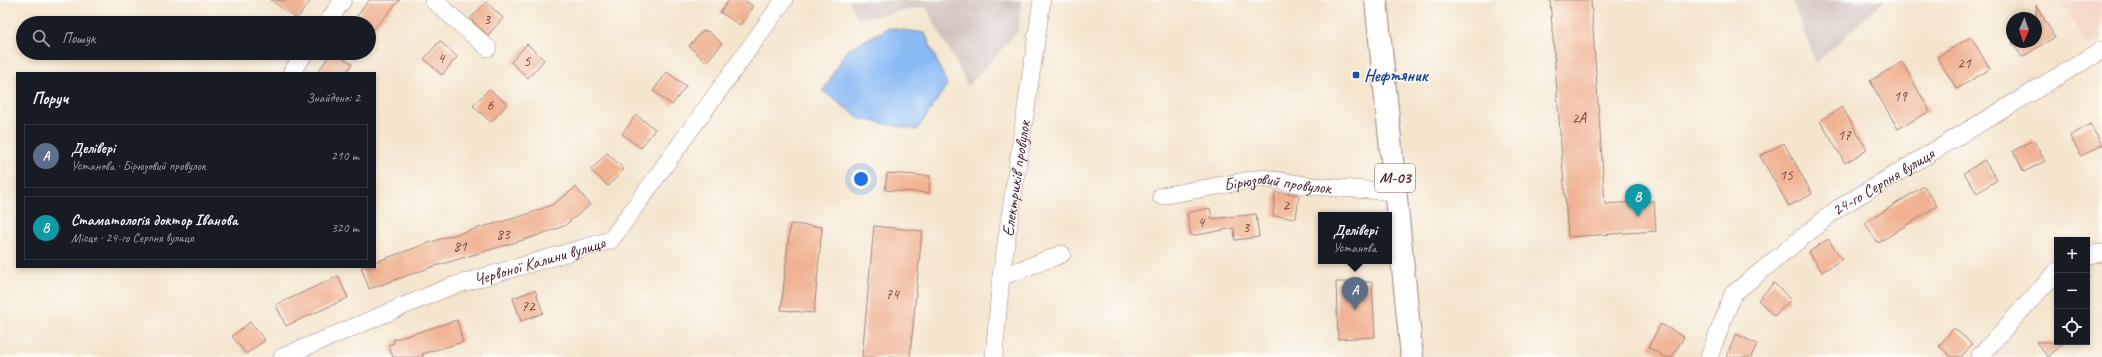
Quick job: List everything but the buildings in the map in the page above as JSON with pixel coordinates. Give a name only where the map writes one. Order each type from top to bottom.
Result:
[{"type":"highway","name":"М-03","points":[[1376,0],[1412,357]]},
{"type":"street","points":[[332,16],[343,0]]},
{"type":"street","points":[[433,0],[488,48]]},
{"type":"street","name":"Червоної Калини вулиця","points":[[282,357],[449,287],[612,240],[784,0]]},
{"type":"street","name":"Електриків провулок","points":[[994,357],[1001,277],[1042,0]]},
{"type":"street","name":"24-го Серпня вулиця","points":[[1709,357],[1733,294],[1836,208],[2102,50]]},
{"type":"street","points":[[292,72],[300,60]]},
{"type":"street","name":"Бірюзовий провулок","points":[[1160,196],[1262,178],[1311,186],[1395,192]]},
{"type":"street","points":[[2090,254],[2102,253]]},
{"type":"street","points":[[1001,277],[1062,254]]},
{"type":"street","points":[[1979,357],[2055,273]]},
{"type":"shaded area","points":[[849,0],[1021,0],[1018,31],[968,86],[926,7],[857,19]]},
{"type":"shaded area","points":[[1792,0],[1885,0],[1816,63]]},
{"type":"shaded area","points":[[2060,0],[2102,0],[2102,38],[2088,46]]},
{"type":"water","points":[[888,28],[925,33],[947,85],[917,130],[861,119],[823,91],[847,50]]},
{"type":"place","name":"Нефтяник","points":[[1356,75]]},
{"type":"place","name":"Стаматологія доктор Іванова","points":[[1638,217]]},
{"type":"place","name":"Делівері","points":[[1355,310]]}]
